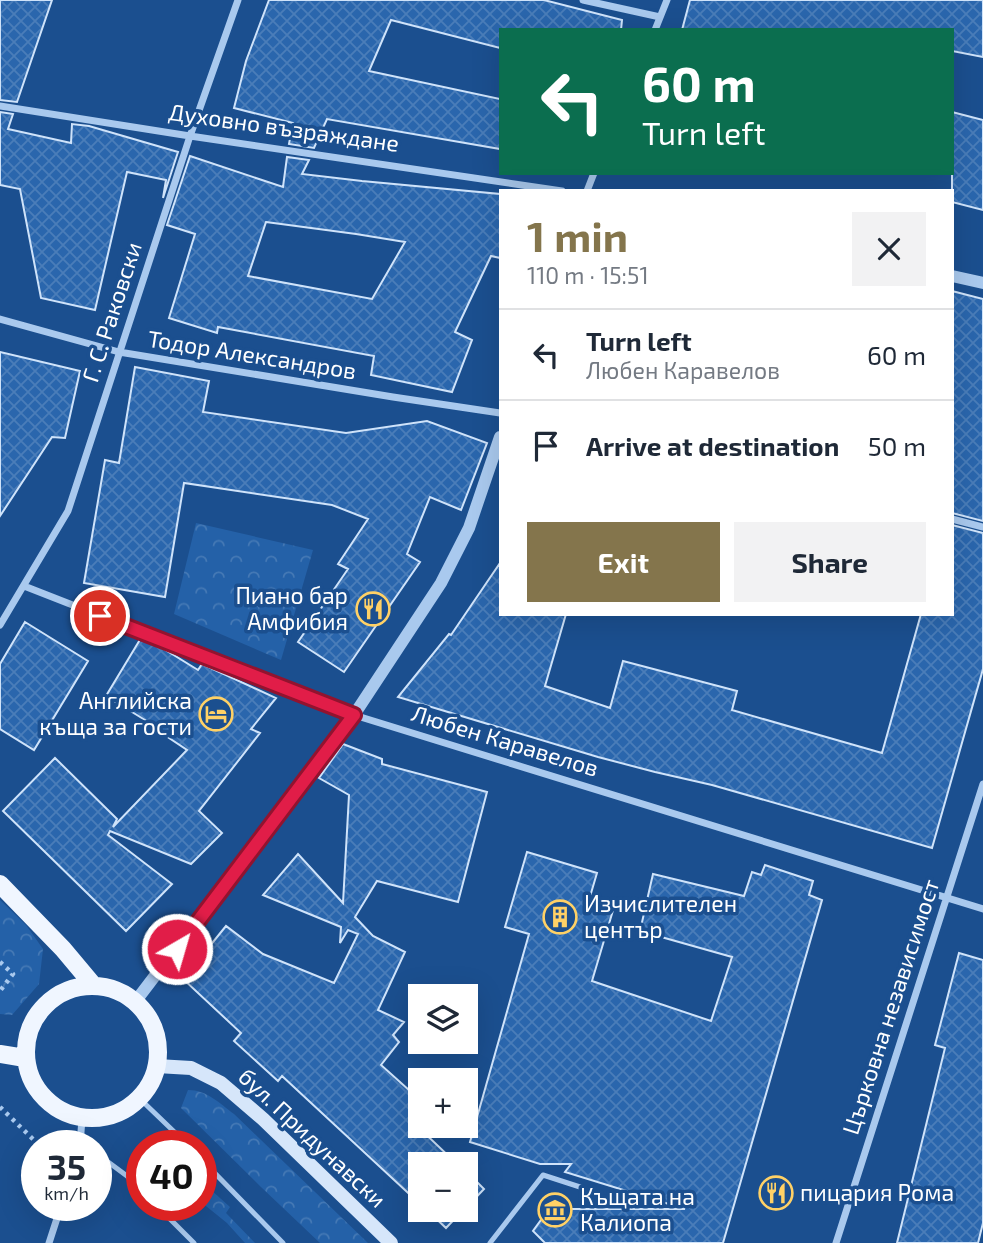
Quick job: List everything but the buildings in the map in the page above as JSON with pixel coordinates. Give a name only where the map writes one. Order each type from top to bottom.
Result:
[{"type":"main road","points":[[0,884],[63,949],[94,986]]},
{"type":"main road","points":[[94,986],[116,990],[135,1002],[147,1015],[155,1031],[158,1048],[153,1077],[139,1098],[113,1114],[82,1118],[61,1111],[44,1098],[31,1080],[25,1058],[27,1035],[36,1015],[51,999],[72,989],[94,986]]},
{"type":"main road","points":[[0,1054],[25,1058]]},
{"type":"main road","name":"бул. Придунавски","points":[[156,1066],[191,1068],[221,1083],[263,1119],[391,1243]]},
{"type":"street","name":"Г. С. Раковски","points":[[0,625],[68,511],[190,136],[238,0]]},
{"type":"street","points":[[583,0],[660,18]]},
{"type":"street","points":[[656,28],[667,0]]},
{"type":"street","name":"Духовно възраждане","points":[[0,106],[548,189]]},
{"type":"street","points":[[954,276],[983,283]]},
{"type":"street","name":"Тодор Александров","points":[[0,319],[119,352],[499,413]]},
{"type":"street","points":[[135,1002],[354,715],[441,583],[469,528],[499,441]]},
{"type":"street","points":[[954,520],[983,527]]},
{"type":"street","name":"Любен Каравелов","points":[[24,586],[354,715],[983,909]]},
{"type":"street","name":"Църковна независимост","points":[[836,1243],[983,783]]},
{"type":"street","points":[[82,1118],[82,1130]]},
{"type":"street","points":[[49,1243],[56,1221]]},
{"type":"lane","points":[[139,1098],[172,1130]]},
{"type":"lane","points":[[217,1175],[283,1243]]},
{"type":"lane","points":[[490,1243],[543,1175],[580,1187]]},
{"type":"lane","points":[[172,1221],[194,1243]]},
{"type":"path","points":[[0,962],[13,974],[0,991]]},
{"type":"path","points":[[0,1107],[24,1130]]},
{"type":"green space","points":[[196,523],[313,550],[281,660],[174,614]]},
{"type":"green space","points":[[0,900],[26,925],[43,949],[39,984],[12,1015],[0,1014]]},
{"type":"green space","points":[[188,1090],[207,1095],[218,1102],[234,1114],[368,1243],[320,1243],[217,1144],[217,1130],[203,1130],[181,1108]]},
{"type":"green space","points":[[217,1195],[230,1207],[226,1213],[255,1243],[245,1243],[217,1215]]},
{"type":"place","name":"Пиано бар Амфибия","points":[[373,609]]},
{"type":"place","name":"Aнглийска къща за гости","points":[[216,714]]},
{"type":"place","name":"Изчислителен център","points":[[560,917]]},
{"type":"place","name":"пицария Рома","points":[[776,1193]]},
{"type":"place","name":"Къщата на Калиопа","points":[[555,1210]]},
{"type":"route","points":[[100,616],[354,715],[177,949]]}]
